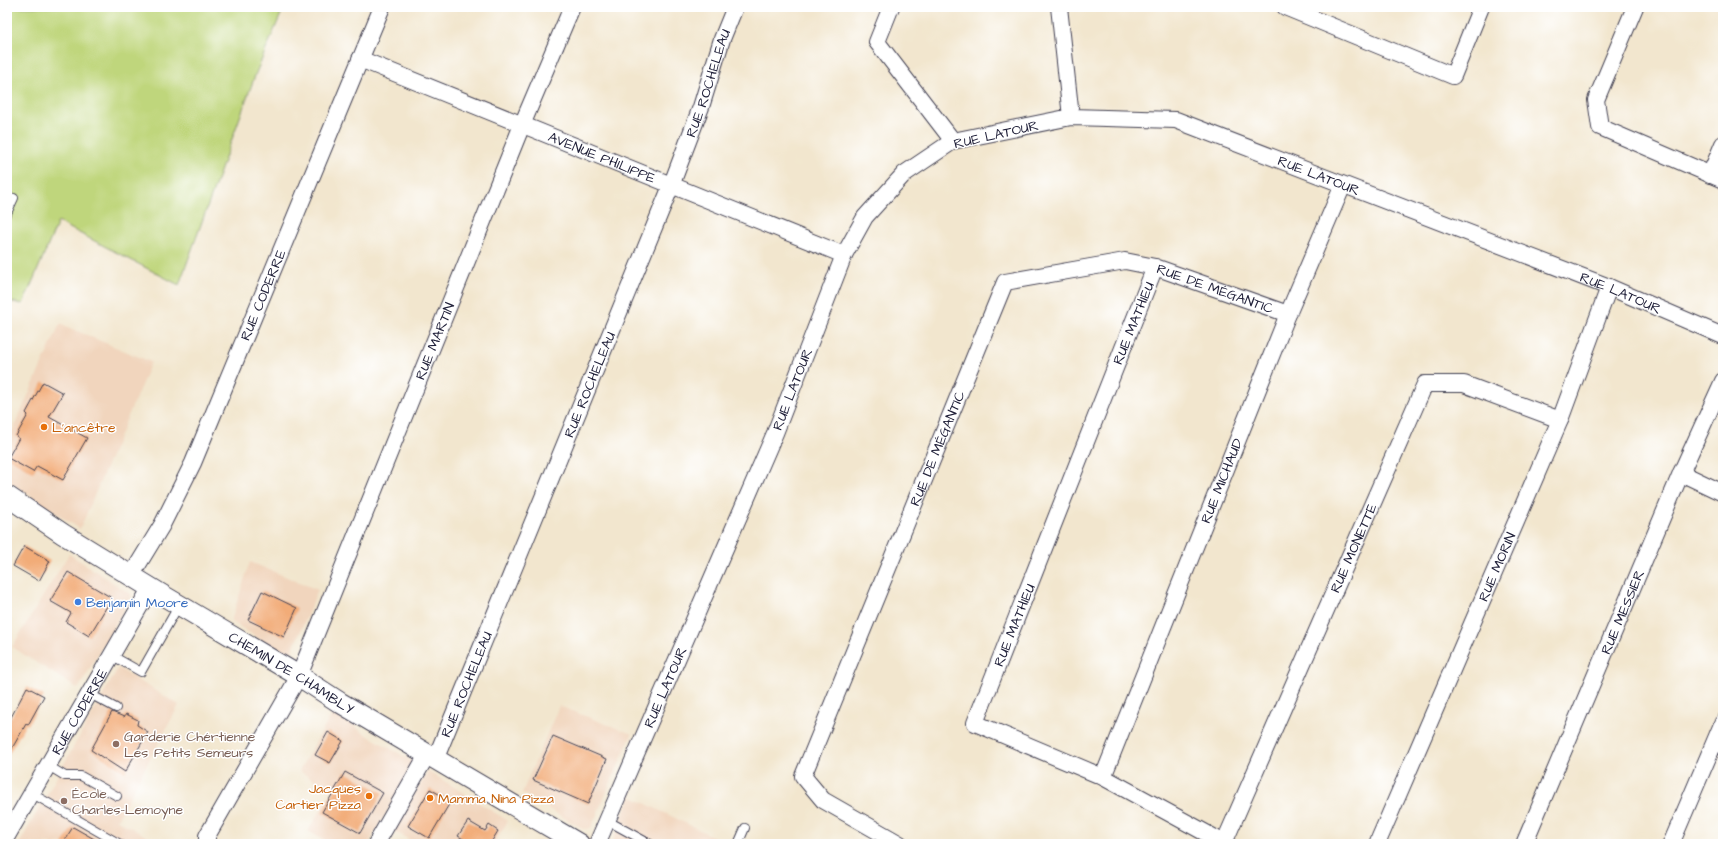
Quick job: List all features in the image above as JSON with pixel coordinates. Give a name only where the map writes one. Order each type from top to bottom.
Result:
[{"type":"street","name":"RUE CODERRE","points":[[131,576],[162,525],[193,463],[382,7]]},
{"type":"street","name":"RUE MARTIN","points":[[207,844],[207,836],[299,676],[522,125],[572,7]]},
{"type":"street","name":"RUE ROCHELEAU","points":[[376,844],[431,757],[671,186],[701,107],[722,39],[735,7]]},
{"type":"street","points":[[891,7],[877,42],[953,141]]},
{"type":"street","points":[[1059,7],[1071,117]]},
{"type":"street","points":[[1285,7],[1453,76],[1481,7]]},
{"type":"street","points":[[1635,7],[1596,100],[1600,127],[1716,178],[1723,144]]},
{"type":"street","name":"AVENUE PHILIPPE","points":[[360,59],[844,255]]},
{"type":"street","name":"RUE LATOUR","points":[[597,844],[775,433],[844,255],[865,217],[904,174],[953,141],[1071,117],[1176,120],[1255,149],[1343,185],[1609,287],[1723,336]]},
{"type":"street","name":"RUE MICHAUD","points":[[1103,777],[1288,314],[1343,185]]},
{"type":"street","name":"RUE DE MÉGANTIC","points":[[900,844],[823,800],[803,776],[1005,282],[1125,261],[1155,267],[1288,314]]},
{"type":"street","name":"RUE MATHIEU","points":[[1155,267],[975,723],[1103,777],[1225,843]]},
{"type":"street","name":"RUE MORIN","points":[[1377,844],[1560,420],[1609,287]]},
{"type":"street","name":"RUE MESSIER","points":[[1524,844],[1681,473],[1723,381]]},
{"type":"street","name":"RUE MONETTE","points":[[1225,843],[1425,384],[1464,384],[1560,420]]},
{"type":"street","points":[[1681,473],[1723,493]]},
{"type":"street","name":"CHEMIN DE CHAMBLY","points":[[7,496],[63,534],[131,576],[431,757],[579,844]]},
{"type":"street","name":"RUE CODERRE","points":[[7,836],[110,654],[151,587]]},
{"type":"street","points":[[1671,844],[1723,722]]},
{"type":"lane","points":[[7,213],[14,198]]},
{"type":"lane","points":[[110,654],[141,672],[179,605]]},
{"type":"lane","points":[[88,693],[116,708]]},
{"type":"lane","points":[[47,766],[65,776],[81,776],[117,796]]},
{"type":"lane","points":[[31,793],[120,844]]},
{"type":"lane","points":[[608,820],[650,844]]},
{"type":"lane","points":[[738,844],[744,828]]},
{"type":"shaded area","points":[[60,324],[151,362],[80,529],[7,480],[7,443]]},
{"type":"shaded area","points":[[69,554],[132,595],[78,689],[12,647]]},
{"type":"shaded area","points":[[250,562],[318,590],[289,658],[231,621]]},
{"type":"shaded area","name":"Garderie Chértienne Les Petits Semeurs","points":[[118,668],[179,705],[117,820],[160,844],[19,844]]},
{"type":"shaded area","points":[[559,706],[632,734],[591,828],[583,829],[522,793]]},
{"type":"shaded area","points":[[334,711],[365,734],[416,763],[368,844],[331,844],[308,831],[332,791],[299,771]]},
{"type":"shaded area","points":[[428,771],[508,821],[493,844],[417,844],[392,830]]},
{"type":"shaded area","points":[[630,796],[716,838],[714,844],[612,844]]},
{"type":"green space","points":[[7,7],[284,7],[256,73],[179,285],[58,222],[23,304],[7,301]]},
{"type":"building","name":"L'ancêtre","points":[[43,382],[63,393],[49,417],[87,438],[63,480],[37,466],[33,472],[8,458],[19,438],[16,436],[28,415],[26,413]]},
{"type":"building","points":[[24,546],[50,561],[39,581],[13,566]]},
{"type":"building","points":[[68,572],[112,598],[89,636],[66,622],[71,613],[50,601]]},
{"type":"building","points":[[262,591],[297,608],[284,637],[248,620]]},
{"type":"building","points":[[27,687],[44,696],[28,725],[26,724],[7,757],[7,725]]},
{"type":"building","points":[[112,712],[124,717],[126,714],[138,720],[137,725],[148,732],[125,772],[91,750]]},
{"type":"building","points":[[328,732],[343,741],[330,763],[315,755]]},
{"type":"building","points":[[553,736],[607,759],[588,804],[533,780]]},
{"type":"building","points":[[345,772],[383,793],[360,833],[322,812]]},
{"type":"building","points":[[430,789],[451,801],[429,838],[408,826]]},
{"type":"building","points":[[468,821],[485,831],[489,825],[498,831],[490,844],[472,844],[458,836]]},
{"type":"building","points":[[73,827],[103,844],[62,844]]},
{"type":"place","name":"L'ancêtre","points":[[44,427]]},
{"type":"place","name":"Benjamin Moore","points":[[78,602]]},
{"type":"place","name":"Garderie Chértienne Les Petits Semeurs","points":[[116,744]]},
{"type":"place","name":"Jacques Cartier Pizza","points":[[369,796]]},
{"type":"place","name":"Mamma Nina Pizza","points":[[430,798]]},
{"type":"place","name":"École Charles-Lemoyne","points":[[64,801]]}]
